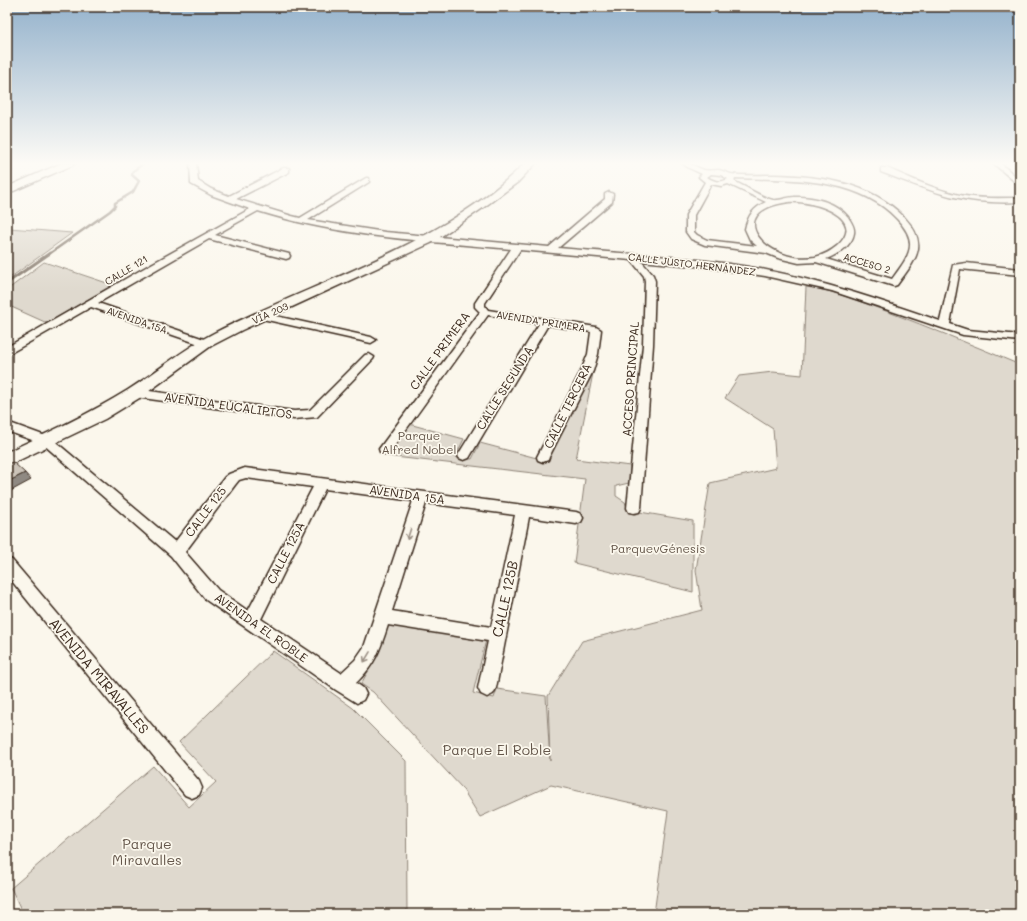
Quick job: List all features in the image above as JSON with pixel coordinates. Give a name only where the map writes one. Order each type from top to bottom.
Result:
[{"type":"main road","name":"VÍA 203","points":[[7,460],[47,442],[99,415],[135,393],[206,343],[427,240],[479,206]]},
{"type":"street","name":"CALLE JUSTO HERNÁNDEZ","points":[[248,206],[301,221],[357,232],[427,240],[704,264],[770,264],[790,268],[835,289],[945,323]]},
{"type":"street","points":[[301,221],[325,206]]},
{"type":"street","points":[[551,250],[602,206]]},
{"type":"street","points":[[695,206],[690,215],[690,232],[694,237],[704,242],[766,250]]},
{"type":"street","points":[[764,206],[756,212],[750,220],[750,230],[754,239],[766,250],[770,264],[790,268],[834,254],[843,247],[848,240],[851,231],[849,225],[841,213],[829,206]]},
{"type":"street","name":"ACCESO 2","points":[[819,260],[894,283],[913,256],[914,239],[913,234],[904,221],[893,210],[886,206]]},
{"type":"street","name":"CALLE 121","points":[[7,352],[256,209]]},
{"type":"street","points":[[207,236],[286,256]]},
{"type":"street","name":"CALLE PRIMERA","points":[[385,449],[485,312],[480,307],[482,299],[517,247]]},
{"type":"street","name":"ACCESO PRINCIPAL","points":[[633,257],[648,276],[650,281],[648,345],[634,508]]},
{"type":"street","points":[[945,323],[956,267],[966,266],[1020,272]]},
{"type":"street","name":"AVENIDA 15A","points":[[91,304],[206,343]]},
{"type":"street","name":"AVENIDA PRIMERA","points":[[485,312],[596,330]]},
{"type":"street","points":[[262,316],[371,340]]},
{"type":"street","name":"CALLE SEGUNDA","points":[[464,455],[545,322]]},
{"type":"street","points":[[945,323],[1020,332]]},
{"type":"street","points":[[945,323],[972,334],[1020,338]]},
{"type":"street","name":"CALLE TERCERA","points":[[543,457],[587,372],[593,354],[596,330]]},
{"type":"street","name":"AVENIDA EUCALIPTOS","points":[[135,393],[294,416],[313,414],[370,357]]},
{"type":"street","name":"AVENIDA EL ROBLE","points":[[7,426],[47,442],[108,492],[176,552],[212,595],[357,694]]},
{"type":"street","name":"AVENIDA 15A","points":[[239,475],[250,472],[321,484],[576,518]]},
{"type":"street","name":"CALLE 125","points":[[176,552],[230,481],[239,475]]},
{"type":"street","name":"CALLE 125A","points":[[251,622],[321,484]]},
{"type":"street","points":[[342,684],[355,674],[367,659],[420,497]]},
{"type":"street","name":"CALLE 125B","points":[[486,688],[523,511]]},
{"type":"street","name":"AVENIDA MIRAVALLES","points":[[7,564],[192,788]]},
{"type":"street","points":[[382,617],[497,636]]},
{"type":"green space","points":[[7,229],[72,233],[7,280]]},
{"type":"green space","points":[[44,262],[113,285],[47,323],[7,305],[7,290]]},
{"type":"green space","name":"Parque El Roble","points":[[806,287],[827,291],[857,300],[1020,365],[1020,914],[654,914],[668,811],[551,785],[480,817],[462,788],[373,692],[361,684],[377,655],[387,623],[486,640],[473,693],[494,698],[497,689],[546,696],[550,761],[548,696],[582,641],[702,610],[696,570],[710,483],[776,468],[773,429],[725,398],[739,376],[773,372],[802,375]]},
{"type":"green space","name":"ParquevGénesis","points":[[595,363],[576,459],[630,466],[629,483],[616,486],[616,496],[625,502],[628,510],[693,521],[693,592],[574,563],[585,479],[386,456],[409,424],[464,439],[455,457],[472,459],[480,443],[548,461]]},
{"type":"green space","name":"Parque Miravalles","points":[[273,651],[353,708],[406,761],[407,914],[23,914],[11,888],[153,766],[189,807],[216,782],[179,742]]},
{"type":"building","points":[[13,462],[25,473],[7,482],[7,464]]},
{"type":"waterway","points":[[49,254],[115,206]]},
{"type":"waterway","points":[[7,283],[50,253]]},
{"type":"park label","name":"Parque Alfred Nobel","points":[[419,443]]}]
